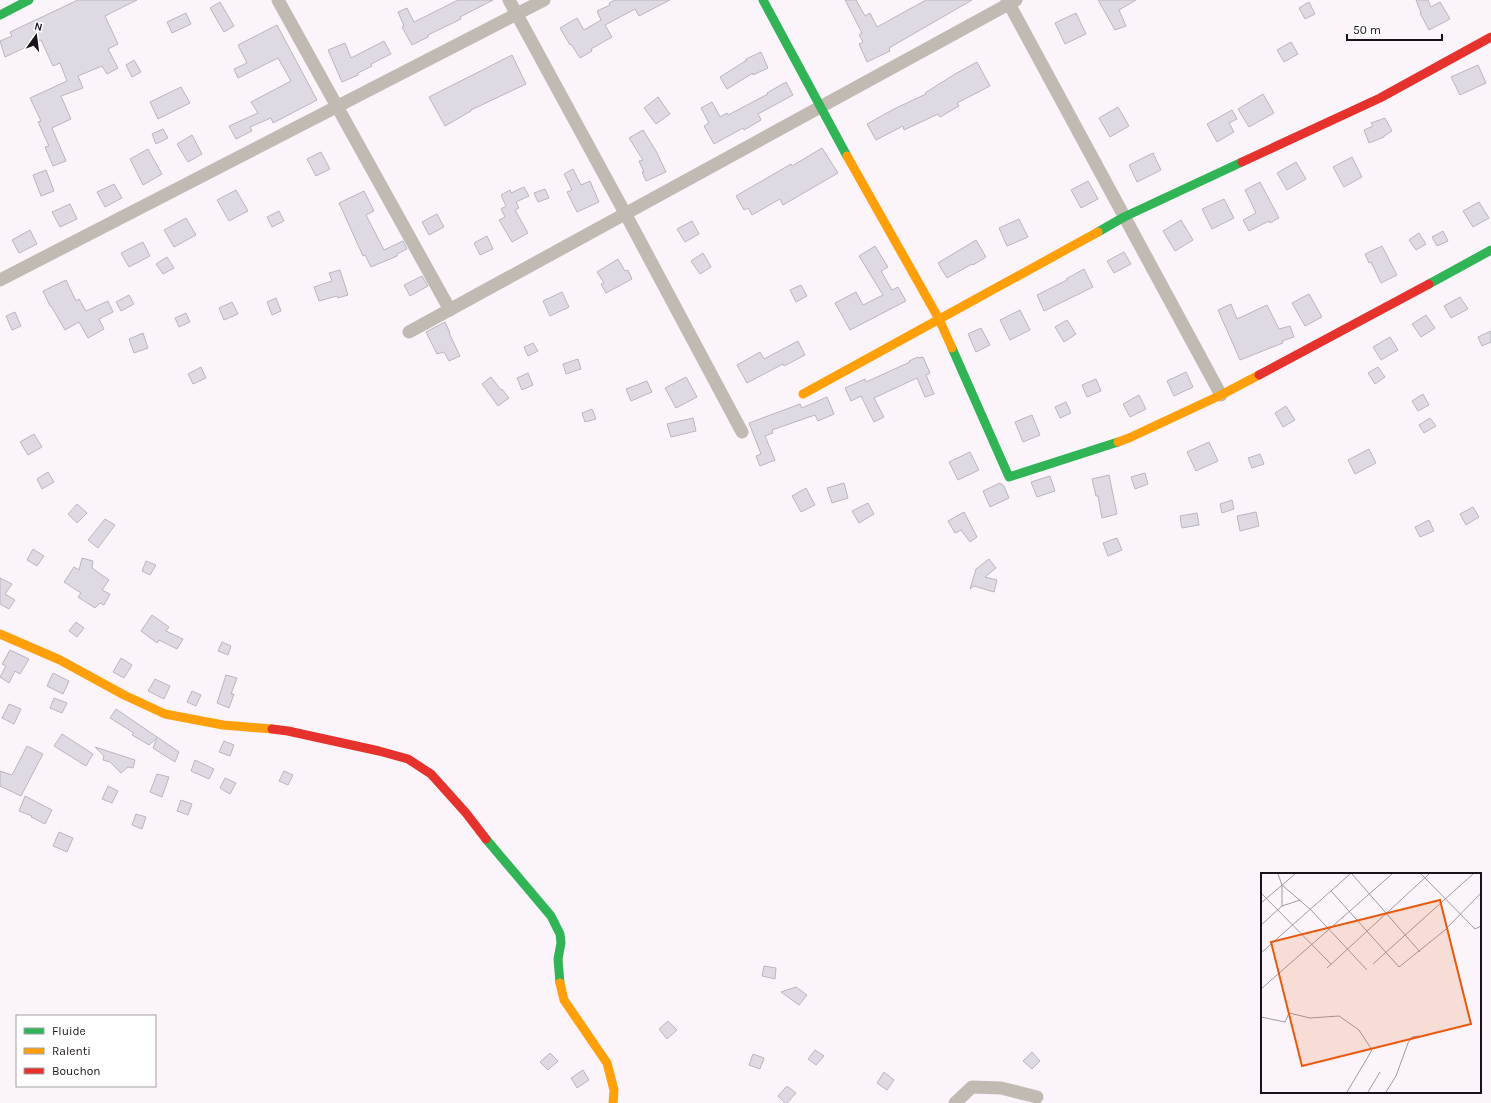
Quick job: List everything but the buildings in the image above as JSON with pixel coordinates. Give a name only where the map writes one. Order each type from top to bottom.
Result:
[{"type":"street","points":[[0,15],[29,0]]},
{"type":"street","points":[[278,0],[450,310]]},
{"type":"street","points":[[509,0],[742,432]]},
{"type":"street","points":[[0,280],[544,0]]},
{"type":"street","points":[[763,0],[820,107],[939,319],[1009,477],[1129,438],[1221,395],[1491,250]]},
{"type":"street","points":[[409,332],[1011,1],[1124,217],[1221,395]]},
{"type":"street","points":[[803,394],[1124,217],[1380,98],[1491,37]]},
{"type":"street","points":[[0,634],[60,660],[124,695],[165,714],[223,725],[288,731],[379,751],[408,759],[431,774],[466,813],[496,852],[551,916],[560,934],[558,959],[559,979],[564,1000],[607,1063],[614,1090],[613,1103]]},
{"type":"street","points":[[955,1103],[972,1087],[1001,1088],[1037,1097]]},
{"type":"traffic: fast","points":[[0,15],[29,0]]},
{"type":"traffic: fast","points":[[763,0],[847,156]]},
{"type":"traffic: fast","points":[[1098,232],[1124,217],[1242,162]]},
{"type":"traffic: fast","points":[[1429,284],[1491,250]]},
{"type":"traffic: fast","points":[[952,348],[1009,477],[1118,442]]},
{"type":"traffic: fast","points":[[486,839],[551,916],[560,934],[561,943],[558,959],[560,983]]},
{"type":"traffic: slow","points":[[847,156],[939,319],[952,348]]},
{"type":"traffic: slow","points":[[803,394],[1098,232]]},
{"type":"traffic: slow","points":[[1118,442],[1221,395],[1259,375]]},
{"type":"traffic: slow","points":[[0,634],[60,660],[124,695],[165,714],[223,725],[272,729]]},
{"type":"traffic: slow","points":[[560,983],[564,1000],[607,1063],[614,1090],[613,1103]]},
{"type":"traffic: jam","points":[[1242,162],[1380,98],[1491,37]]},
{"type":"traffic: jam","points":[[1259,375],[1429,284]]},
{"type":"traffic: jam","points":[[272,729],[288,731],[379,751],[408,759],[431,774],[466,813],[486,839]]}]
